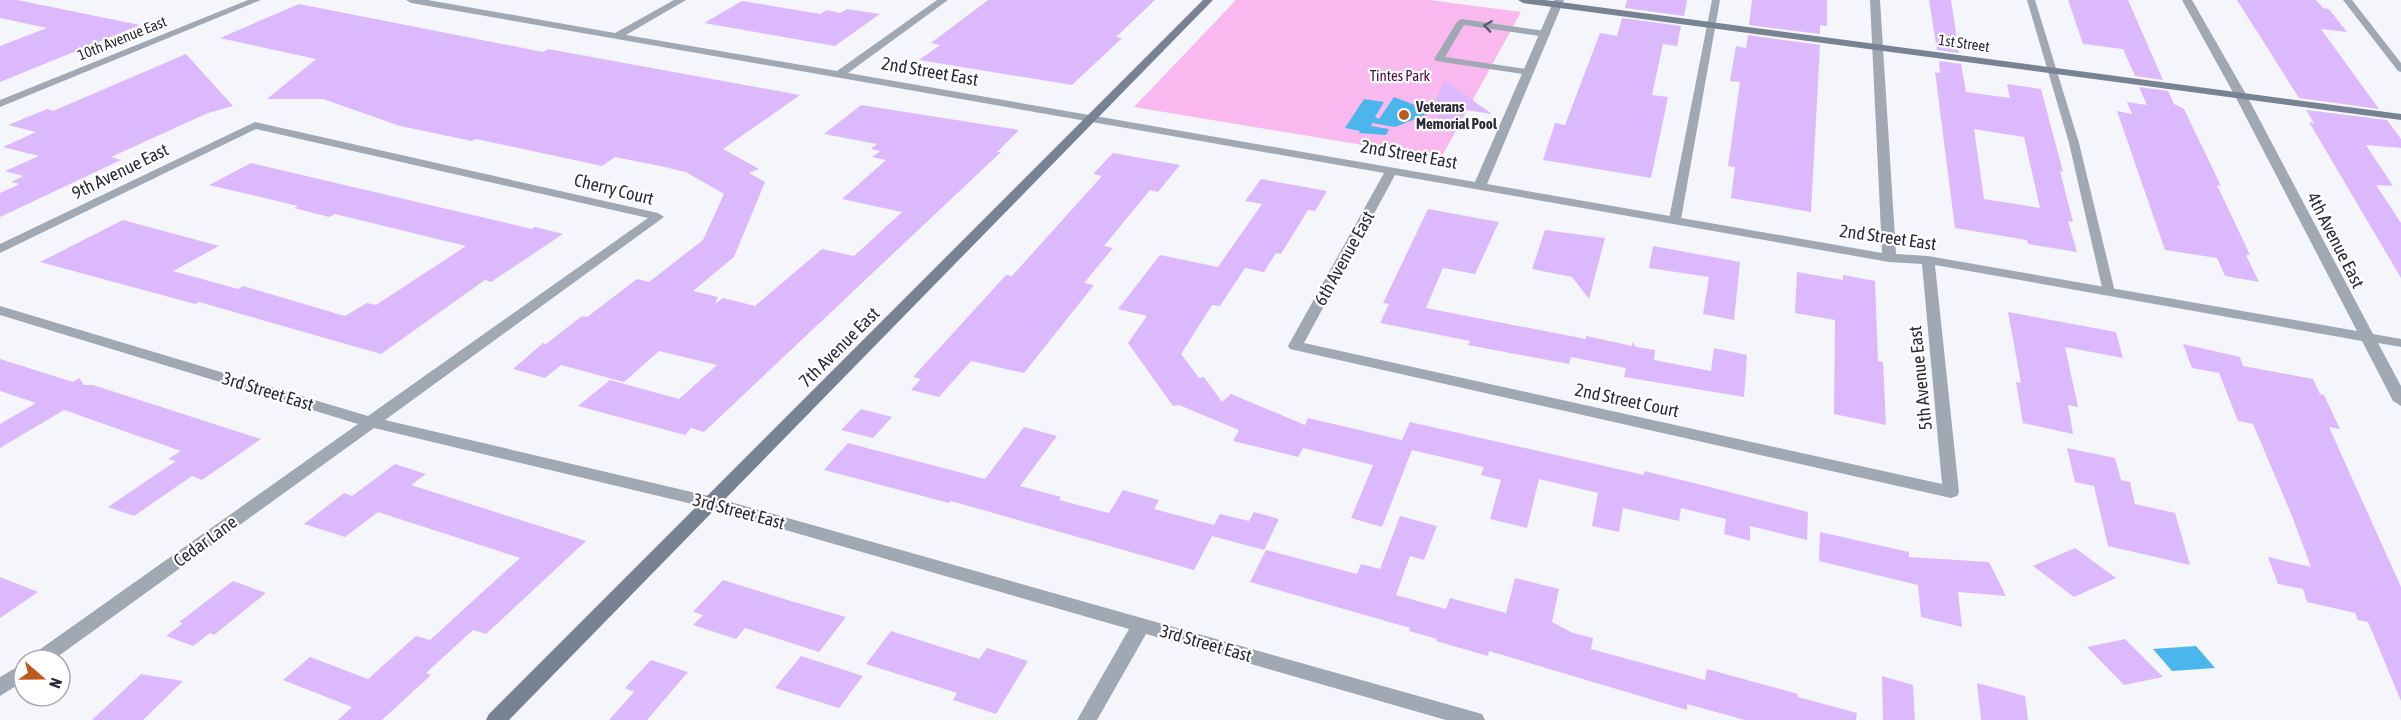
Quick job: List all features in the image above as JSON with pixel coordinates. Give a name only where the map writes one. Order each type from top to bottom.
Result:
[{"type":"street","name":"10th Avenue East","points":[[0,104],[256,0]]},
{"type":"street","name":"2nd Street East","points":[[418,0],[1480,184],[1889,258],[1928,260],[2401,343]]},
{"type":"street","points":[[618,35],[681,0]]},
{"type":"street","points":[[840,74],[943,0]]},
{"type":"street","name":"7th Avenue East","points":[[496,720],[1208,0]]},
{"type":"street","name":"1st Street","points":[[1524,0],[2401,117]]},
{"type":"street","points":[[1875,0],[1889,258]]},
{"type":"street","name":"4th Avenue East","points":[[2187,0],[2241,96],[2401,401]]},
{"type":"street","points":[[1480,184],[1559,3]]},
{"type":"street","name":"9th Avenue East","points":[[0,249],[255,125]]},
{"type":"street","name":"Cherry Court","points":[[255,125],[658,217],[370,422]]},
{"type":"street","name":"6th Avenue East","points":[[1295,346],[1392,170]]},
{"type":"street","name":"5th Avenue East","points":[[1928,260],[1951,492]]},
{"type":"street","name":"3rd Street East","points":[[0,310],[370,422],[713,503],[1475,720]]},
{"type":"street","name":"2nd Street Court","points":[[1295,346],[1951,492]]},
{"type":"street","name":"Cedar Lane","points":[[56,648],[370,422]]},
{"type":"street","points":[[1087,720],[1140,625]]},
{"type":"lane","points":[[1675,219],[1716,0]]},
{"type":"lane","points":[[2031,0],[2074,143],[2109,292]]},
{"type":"lane","points":[[2347,0],[2401,69]]},
{"type":"lane","points":[[1529,72],[1439,59],[1461,22],[1546,34]]},
{"type":"green space","name":"Tintes Park","points":[[1236,0],[1429,0],[1521,12],[1441,158],[1134,107]]},
{"type":"water","name":"Veterans Memorial Pool","points":[[1394,97],[1433,112],[1395,127],[1372,123],[1371,126],[1389,129],[1386,135],[1359,133],[1360,131],[1345,128],[1364,99],[1384,102],[1375,117],[1379,119]]},
{"type":"water","points":[[2196,646],[2215,668],[2172,671],[2153,649]]},
{"type":"building","points":[[0,0],[17,0],[140,25],[0,82],[0,46],[47,28],[0,18]]},
{"type":"building","points":[[988,0],[1155,0],[1116,37],[1122,38],[1072,85],[919,60],[940,45],[931,43]]},
{"type":"building","points":[[1627,0],[1687,0],[1684,16],[1625,8]]},
{"type":"building","points":[[1752,0],[1827,0],[1827,26],[1820,25],[1820,34],[1749,25]]},
{"type":"building","points":[[1929,0],[1951,0],[1959,53],[1937,50]]},
{"type":"building","points":[[2068,0],[2128,0],[2163,80],[2135,76],[2123,49],[2083,44]]},
{"type":"building","points":[[2237,0],[2316,0],[2323,8],[2329,9],[2347,32],[2321,29],[2379,109],[2299,98]]},
{"type":"building","points":[[742,1],[821,14],[826,10],[840,13],[847,9],[880,14],[835,46],[704,23]]},
{"type":"building","points":[[299,4],[543,52],[548,49],[800,95],[723,149],[759,169],[749,173],[765,182],[734,257],[693,291],[718,297],[715,304],[723,298],[755,306],[822,249],[854,256],[902,212],[842,199],[886,160],[872,157],[880,151],[871,149],[877,144],[824,134],[861,105],[1019,130],[997,152],[1001,152],[704,432],[691,428],[685,435],[578,406],[610,380],[679,399],[717,365],[659,351],[624,382],[561,365],[545,378],[513,369],[543,343],[546,344],[582,316],[587,317],[637,279],[649,282],[703,240],[724,194],[686,172],[660,166],[615,157],[602,166],[476,139],[472,141],[400,126],[323,99],[267,99],[316,59],[220,38]]},
{"type":"building","points":[[1622,18],[1681,26],[1677,46],[1663,44],[1652,95],[1668,97],[1651,178],[1543,160],[1555,123],[1565,125],[1600,33],[1617,36]]},
{"type":"building","points":[[1748,35],[1820,45],[1811,212],[1731,198],[1735,167],[1728,166],[1740,82],[1730,81],[1736,46],[1746,48]]},
{"type":"building","points":[[186,54],[233,106],[208,113],[111,157],[121,160],[0,217],[0,193],[20,184],[11,182],[23,176],[5,171],[39,156],[3,147],[36,132],[8,125],[47,109],[53,111]]},
{"type":"building","points":[[1939,61],[1961,64],[1966,92],[2010,98],[2007,84],[2041,89],[2063,172],[2060,171],[2073,222],[2068,221],[2077,252],[2028,244],[2027,240],[1955,228],[1935,72],[1940,73]],"holes":[[[1974,129],[2024,137],[2040,208],[1984,199]]]},
{"type":"building","points":[[1445,81],[1492,114],[1466,110],[1459,124],[1436,120],[1443,106],[1433,104]]},
{"type":"building","points":[[2139,87],[2168,91],[2174,104],[2184,109],[2221,186],[2217,185],[2250,255],[2246,255],[2259,282],[2225,276],[2217,258],[2165,250],[2117,111],[2132,114],[2127,102],[2147,105]]},
{"type":"building","points":[[2306,110],[2387,120],[2401,139],[2401,148],[2366,145],[2393,186],[2376,185],[2401,223],[2401,278],[2309,122],[2314,123]]},
{"type":"building","points":[[1113,153],[1180,165],[1158,192],[1150,190],[1104,246],[1113,248],[1084,283],[1094,285],[1024,373],[971,361],[939,397],[911,390],[921,379],[913,377],[1006,275],[1012,276],[1102,176],[1093,174]]},
{"type":"building","points":[[251,163],[532,229],[535,227],[563,234],[491,282],[485,280],[381,354],[199,302],[195,304],[40,262],[123,220],[219,246],[173,271],[238,289],[243,286],[345,316],[367,303],[376,305],[466,246],[335,214],[329,217],[294,208],[298,206],[209,185]]},
{"type":"building","points":[[1261,179],[1327,191],[1315,211],[1308,210],[1281,254],[1276,253],[1264,272],[1245,268],[1220,306],[1212,305],[1181,354],[1199,378],[1204,377],[1222,402],[1231,394],[1305,425],[1308,418],[1402,440],[1410,422],[1644,475],[1644,471],[1808,512],[1807,540],[1750,526],[1750,541],[1724,534],[1726,519],[1681,508],[1679,521],[1623,508],[1619,532],[1592,526],[1598,493],[1539,479],[1527,528],[1490,519],[1501,480],[1481,475],[1484,467],[1412,450],[1382,527],[1351,518],[1373,465],[1303,448],[1298,457],[1233,441],[1239,430],[1179,405],[1173,406],[1128,343],[1147,316],[1118,309],[1160,255],[1218,267],[1262,204],[1245,201]]},
{"type":"building","points":[[1428,209],[1499,222],[1475,274],[1443,268],[1426,308],[1586,339],[1586,336],[1632,346],[1632,342],[1636,347],[1655,350],[1654,360],[1711,371],[1714,348],[1747,355],[1744,397],[1624,377],[1626,368],[1571,357],[1569,364],[1468,345],[1470,341],[1380,323],[1389,304],[1383,303]]},
{"type":"building","points":[[1545,230],[1605,238],[1589,299],[1572,277],[1532,269]]},
{"type":"building","points":[[1653,246],[1740,262],[1734,320],[1703,314],[1709,277],[1649,268]]},
{"type":"building","points":[[1797,272],[1843,280],[1843,275],[1875,281],[1878,361],[1883,362],[1886,425],[1834,414],[1835,320],[1795,313]]},
{"type":"building","points":[[2008,312],[2116,332],[2123,358],[2065,347],[2078,407],[2068,405],[2073,434],[2023,423],[2016,382],[2021,383]]},
{"type":"building","points":[[2183,344],[2240,357],[2243,366],[2313,379],[2320,394],[2324,395],[2340,429],[2329,427],[2401,587],[2401,701],[2368,622],[2358,620],[2355,613],[2307,602],[2303,589],[2278,584],[2268,557],[2311,567],[2292,516],[2253,424],[2238,421],[2219,373],[2192,368]]},
{"type":"building","points":[[0,359],[73,382],[79,378],[84,385],[93,385],[261,439],[202,480],[192,476],[134,516],[108,507],[176,461],[168,459],[181,451],[64,410],[0,448],[0,424],[36,403],[0,391]]},
{"type":"building","points":[[861,409],[892,417],[873,438],[841,430]]},
{"type":"building","points":[[1024,427],[1057,436],[1020,486],[1061,497],[1059,500],[1109,513],[1123,490],[1159,500],[1154,509],[1214,525],[1220,514],[1249,521],[1254,512],[1279,519],[1264,550],[1212,536],[1194,570],[951,501],[949,503],[824,470],[848,443],[985,479]]},
{"type":"building","points":[[2067,448],[2115,458],[2121,480],[2130,482],[2135,504],[2175,513],[2190,565],[2108,546],[2094,486],[2075,482]]},
{"type":"building","points":[[395,464],[426,474],[411,485],[586,541],[486,634],[473,630],[426,673],[431,675],[382,720],[338,720],[352,707],[283,680],[310,657],[368,679],[416,636],[430,640],[520,558],[378,512],[345,537],[304,524],[344,493],[352,496]]},
{"type":"building","points":[[1400,516],[1437,526],[1424,560],[1410,556],[1396,595],[1446,609],[1450,598],[1506,613],[1515,578],[1559,589],[1552,622],[1573,633],[1593,638],[1591,649],[1705,680],[1707,669],[1857,713],[1856,720],[1745,720],[1687,704],[1687,710],[1489,651],[1488,656],[1436,641],[1437,639],[1409,631],[1410,628],[1250,582],[1266,550],[1357,574],[1361,564],[1380,569]]},
{"type":"building","points":[[1820,532],[1909,552],[1909,557],[1989,562],[2006,596],[1958,592],[1962,627],[1921,617],[1918,585],[1819,561]]},
{"type":"building","points":[[2075,548],[2116,578],[2074,597],[2033,566]]},
{"type":"building","points":[[0,577],[38,592],[0,618]]},
{"type":"building","points":[[723,580],[846,617],[819,652],[745,628],[736,639],[693,625],[703,615],[693,612]]},
{"type":"building","points":[[233,581],[266,593],[214,635],[210,633],[193,646],[166,636],[183,623],[179,622]]},
{"type":"building","points":[[891,631],[979,659],[987,648],[1028,661],[996,714],[953,700],[957,693],[866,664]]},
{"type":"building","points":[[2125,639],[2163,677],[2124,685],[2087,647]]},
{"type":"building","points":[[801,656],[863,676],[839,708],[775,688]]},
{"type":"building","points":[[651,660],[688,672],[647,720],[609,720],[634,692],[625,688]]},
{"type":"building","points":[[141,674],[183,681],[143,720],[92,720]]},
{"type":"building","points":[[1882,676],[1913,685],[1915,720],[1883,720]]},
{"type":"building","points":[[1977,683],[2025,696],[2028,720],[1981,720]]},
{"type":"place","name":"Veterans Memorial Pool","points":[[1404,115]]}]
